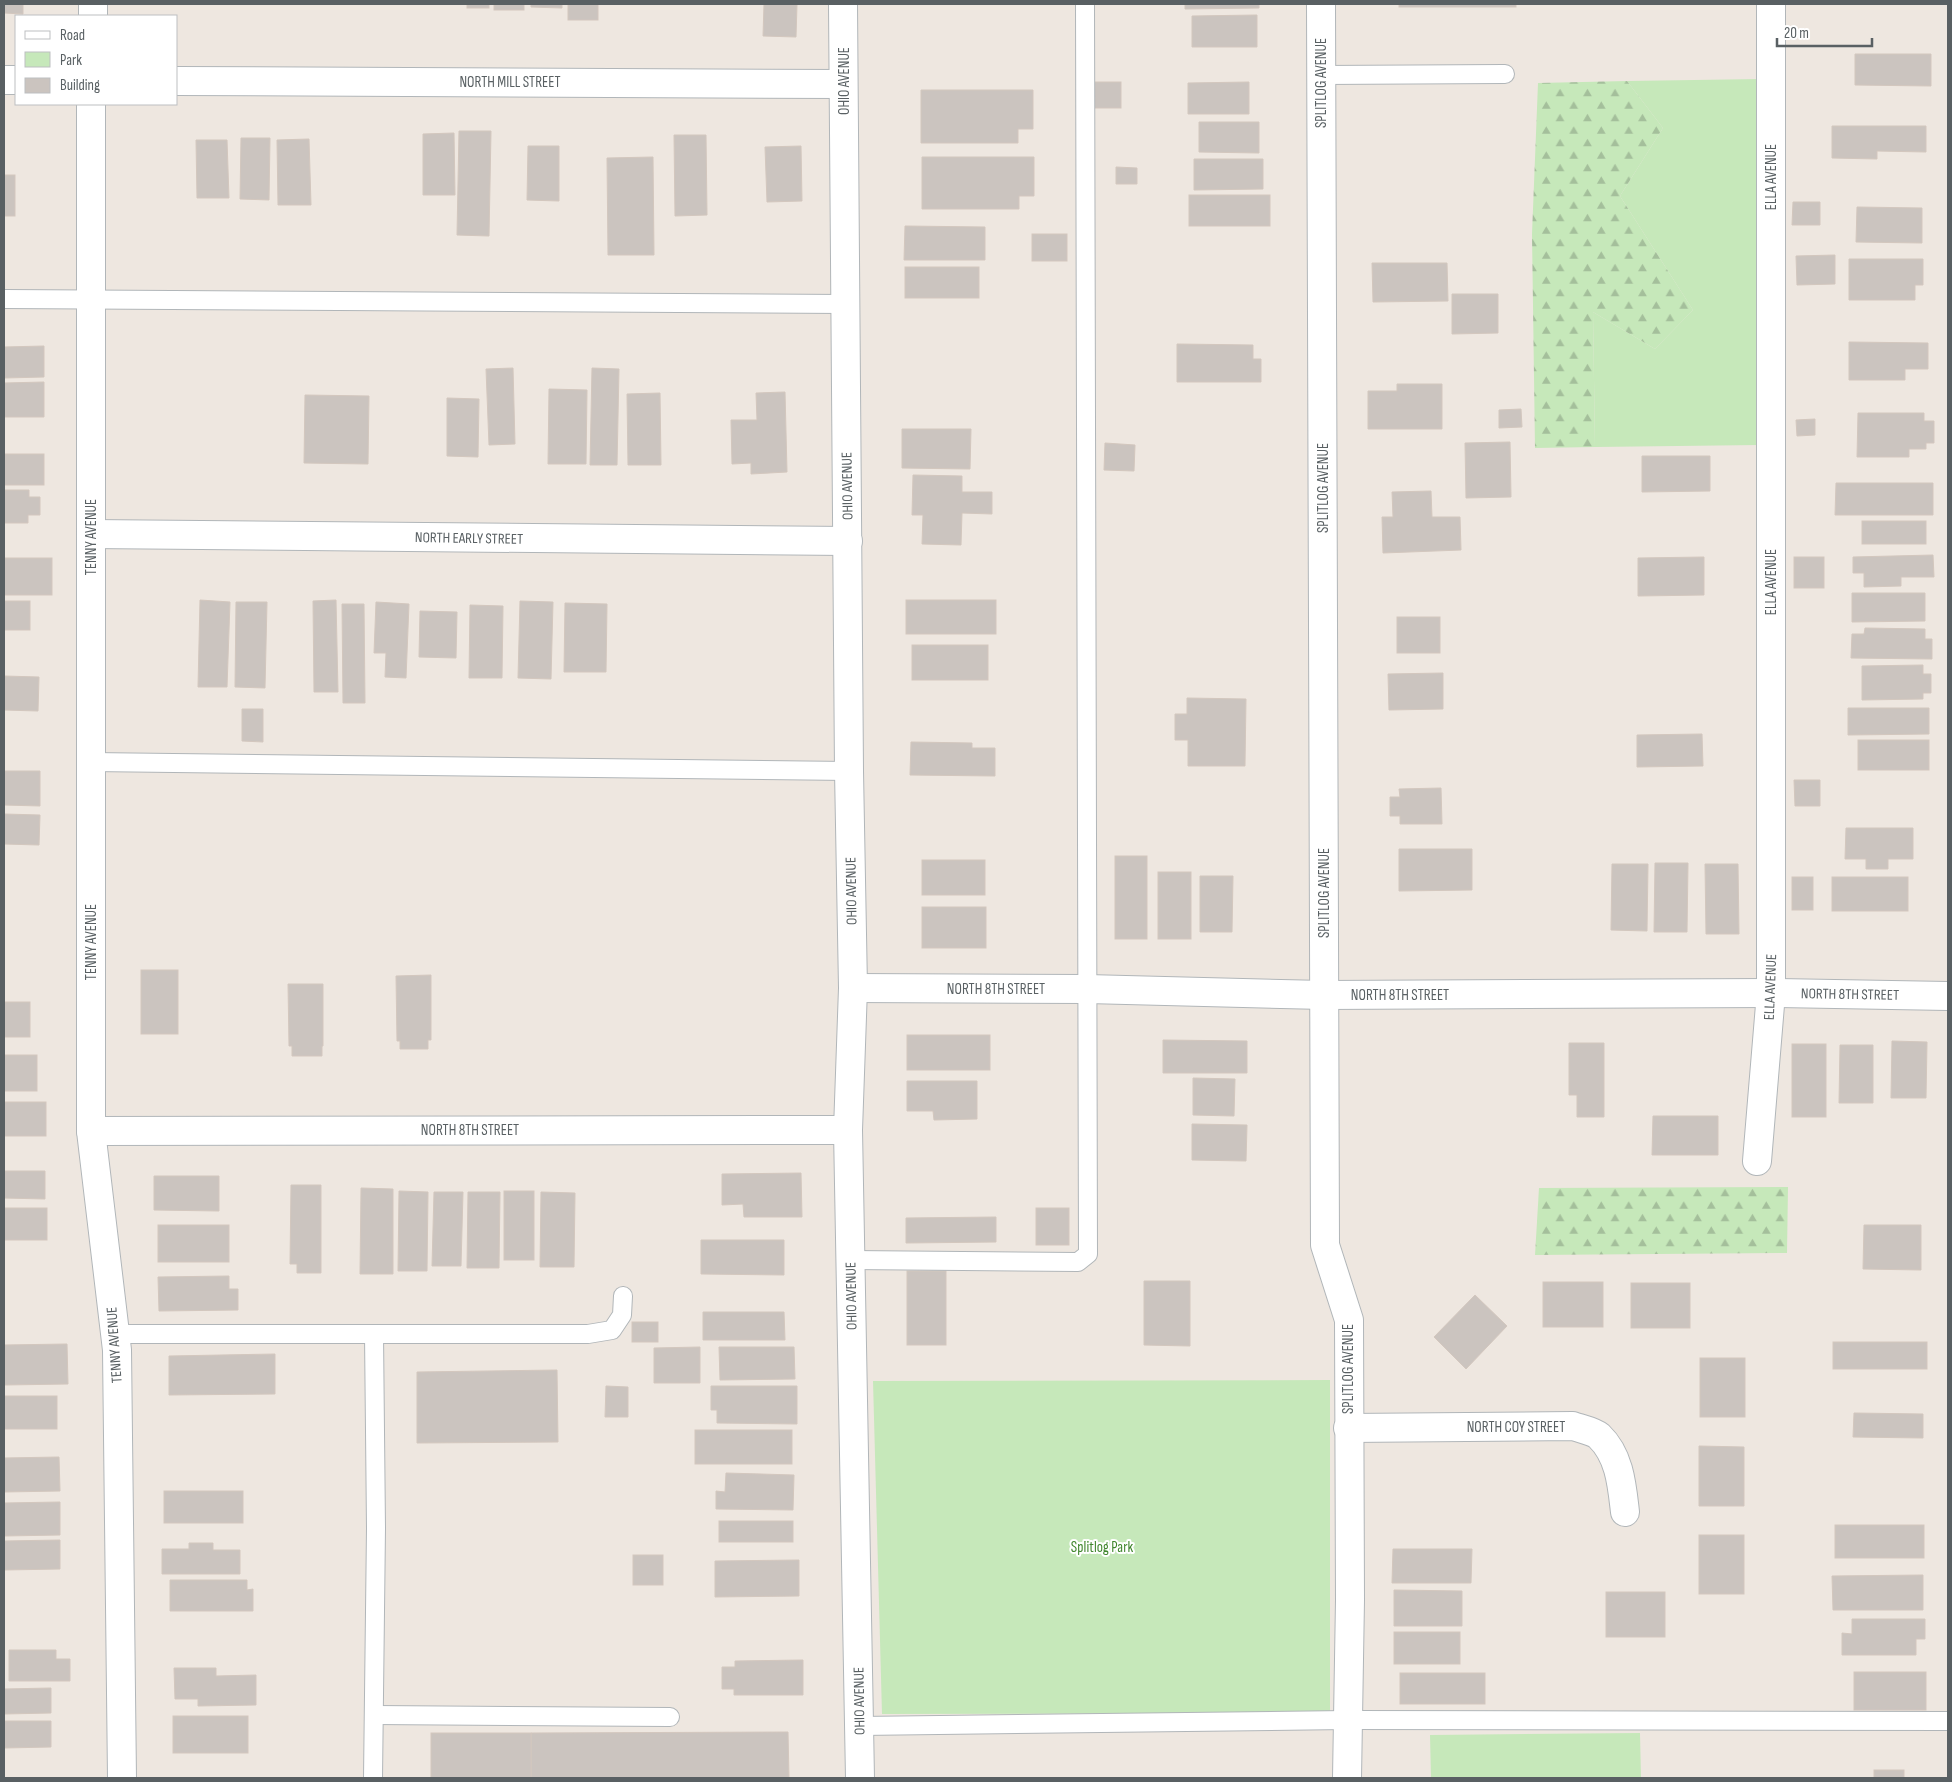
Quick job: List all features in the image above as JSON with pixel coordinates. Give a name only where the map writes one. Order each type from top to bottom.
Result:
[{"type":"street","name":"OHIO AVENUE","points":[[843,4],[849,771],[853,988],[848,1130],[860,1778]]},
{"type":"street","name":"SPLITLOG AVENUE","points":[[1321,4],[1325,1245],[1349,1320],[1350,1600],[1346,1778]]},
{"type":"street","name":"ELLA AVENUE","points":[[1757,1161],[1771,993],[1771,4]]},
{"type":"street","name":"NORTH MILL STREET","points":[[178,81],[843,84]]},
{"type":"street","name":"TENNY AVENUE","points":[[91,105],[91,1131],[117,1350],[122,1778]]},
{"type":"street","name":"NORTH EARLY STREET","points":[[91,534],[848,541]]},
{"type":"street","name":"NORTH 8TH STREET","points":[[853,988],[1087,989],[1324,995],[1771,993],[1948,996]]},
{"type":"street","name":"NORTH 8TH STREET","points":[[91,1131],[848,1130]]},
{"type":"street","name":"NORTH COY STREET","points":[[1348,1428],[1573,1426],[1598,1435],[1613,1455],[1621,1475],[1625,1512]]},
{"type":"lane","points":[[851,1260],[1078,1262],[1088,1254],[1086,4]]},
{"type":"lane","points":[[1322,74],[1505,74]]},
{"type":"lane","points":[[4,299],[846,304]]},
{"type":"lane","points":[[91,762],[849,771]]},
{"type":"lane","points":[[115,1334],[588,1334],[612,1330],[622,1315],[624,1296]]},
{"type":"lane","points":[[373,1778],[376,1528],[374,1334]]},
{"type":"lane","points":[[374,1716],[670,1717]]},
{"type":"lane","points":[[860,1726],[1347,1720],[1948,1721]]},
{"type":"green space","points":[[1761,79],[1759,445],[1595,447],[1593,312],[1655,349],[1693,310],[1620,196],[1663,128],[1627,81]]},
{"type":"green space","points":[[1627,81],[1663,128],[1620,196],[1693,310],[1655,349],[1593,312],[1595,447],[1535,448],[1532,234],[1538,83]]},
{"type":"green space","points":[[1788,1187],[1787,1253],[1535,1255],[1539,1188]]},
{"type":"green space","name":"Splitlog Park","points":[[1330,1380],[1330,1713],[882,1714],[873,1381]]},
{"type":"green space","points":[[1640,1733],[1641,1778],[1431,1778],[1430,1735]]},
{"type":"building","points":[[4,4],[23,4],[23,14],[4,13]]},
{"type":"building","points":[[467,4],[489,4],[489,8],[467,8]]},
{"type":"building","points":[[494,4],[524,4],[524,10],[494,10]]},
{"type":"building","points":[[531,4],[562,4],[562,8],[531,7]]},
{"type":"building","points":[[568,4],[598,4],[598,20],[568,20]]},
{"type":"building","points":[[764,4],[797,4],[796,37],[763,36]]},
{"type":"building","points":[[1185,4],[1259,4],[1259,8],[1185,9]]},
{"type":"building","points":[[1399,4],[1516,4],[1516,7],[1399,7]]},
{"type":"building","points":[[1257,15],[1257,47],[1192,47],[1192,16]]},
{"type":"building","points":[[1855,54],[1931,54],[1931,86],[1855,85]]},
{"type":"building","points":[[1094,82],[1121,82],[1121,108],[1094,108]]},
{"type":"building","points":[[1249,82],[1249,114],[1188,114],[1188,83]]},
{"type":"building","points":[[921,90],[1033,90],[1033,129],[1018,129],[1018,143],[921,143]]},
{"type":"building","points":[[1199,122],[1259,122],[1259,153],[1199,152]]},
{"type":"building","points":[[1832,126],[1926,126],[1926,152],[1877,151],[1877,159],[1832,158]]},
{"type":"building","points":[[459,131],[491,131],[489,236],[457,235]]},
{"type":"building","points":[[454,133],[455,195],[423,195],[423,134]]},
{"type":"building","points":[[674,135],[706,135],[707,215],[675,216]]},
{"type":"building","points":[[241,138],[270,138],[269,200],[240,199]]},
{"type":"building","points":[[309,139],[311,205],[278,205],[277,140]]},
{"type":"building","points":[[196,140],[227,140],[229,198],[197,198]]},
{"type":"building","points":[[528,146],[559,146],[559,201],[527,200]]},
{"type":"building","points":[[801,146],[802,201],[767,202],[765,147]]},
{"type":"building","points":[[653,157],[654,255],[608,255],[607,158]]},
{"type":"building","points":[[922,157],[1034,157],[1034,196],[1019,196],[1019,209],[922,209]]},
{"type":"building","points":[[1194,159],[1263,159],[1263,189],[1194,190]]},
{"type":"building","points":[[1116,167],[1137,168],[1137,184],[1116,184]]},
{"type":"building","points":[[4,175],[15,175],[15,216],[4,216]]},
{"type":"building","points":[[1189,195],[1270,195],[1270,226],[1189,226]]},
{"type":"building","points":[[1793,202],[1820,202],[1820,225],[1792,225]]},
{"type":"building","points":[[1857,207],[1922,208],[1922,243],[1856,242]]},
{"type":"building","points":[[905,226],[985,227],[985,260],[904,260]]},
{"type":"building","points":[[1032,234],[1067,234],[1067,261],[1032,261]]},
{"type":"building","points":[[1835,255],[1835,284],[1797,285],[1796,256]]},
{"type":"building","points":[[1849,259],[1923,259],[1923,285],[1915,285],[1915,300],[1849,300]]},
{"type":"building","points":[[1372,263],[1447,263],[1448,301],[1373,302]]},
{"type":"building","points":[[905,267],[979,267],[979,298],[905,298]]},
{"type":"building","points":[[1452,294],[1498,294],[1498,333],[1452,334]]},
{"type":"building","points":[[1849,342],[1928,343],[1928,369],[1905,369],[1905,380],[1849,380]]},
{"type":"building","points":[[1177,344],[1253,345],[1253,359],[1261,359],[1261,382],[1177,382]]},
{"type":"building","points":[[44,346],[44,377],[4,378],[4,347]]},
{"type":"building","points":[[513,368],[515,444],[489,445],[486,369]]},
{"type":"building","points":[[592,368],[619,369],[617,465],[590,465]]},
{"type":"building","points":[[44,382],[44,417],[4,417],[4,383]]},
{"type":"building","points":[[1397,384],[1442,384],[1442,429],[1368,429],[1368,391],[1397,391]]},
{"type":"building","points":[[549,389],[587,390],[586,464],[548,464]]},
{"type":"building","points":[[785,392],[787,472],[751,474],[751,463],[732,464],[731,420],[757,420],[756,393]]},
{"type":"building","points":[[660,393],[661,465],[628,465],[627,394]]},
{"type":"building","points":[[305,395],[369,396],[368,464],[304,463]]},
{"type":"building","points":[[447,398],[479,399],[478,457],[447,456]]},
{"type":"building","points":[[1521,409],[1522,427],[1499,428],[1499,410]]},
{"type":"building","points":[[1858,413],[1924,413],[1924,421],[1934,421],[1934,443],[1926,443],[1926,449],[1909,449],[1909,457],[1857,457]]},
{"type":"building","points":[[1815,419],[1815,435],[1797,436],[1796,420]]},
{"type":"building","points":[[902,429],[971,429],[970,469],[902,468]]},
{"type":"building","points":[[1510,442],[1511,497],[1466,498],[1465,443]]},
{"type":"building","points":[[1105,443],[1135,445],[1134,471],[1104,470]]},
{"type":"building","points":[[4,454],[44,454],[44,485],[4,485]]},
{"type":"building","points":[[1642,456],[1710,456],[1710,491],[1642,492]]},
{"type":"building","points":[[913,475],[962,476],[962,492],[992,492],[992,514],[962,513],[961,545],[922,544],[923,515],[912,515]]},
{"type":"building","points":[[1836,483],[1933,483],[1933,515],[1835,515]]},
{"type":"building","points":[[4,490],[29,490],[29,497],[40,497],[40,515],[28,515],[28,523],[4,523]]},
{"type":"building","points":[[1431,491],[1432,517],[1460,517],[1461,550],[1383,553],[1382,517],[1393,517],[1392,492]]},
{"type":"building","points":[[1862,521],[1926,521],[1926,544],[1862,544]]},
{"type":"building","points":[[1933,555],[1934,577],[1901,577],[1901,586],[1864,587],[1864,573],[1853,573],[1853,557]]},
{"type":"building","points":[[1704,557],[1704,595],[1638,596],[1638,558]]},
{"type":"building","points":[[1794,557],[1824,557],[1824,588],[1794,588]]},
{"type":"building","points":[[4,558],[52,558],[52,595],[4,595]]},
{"type":"building","points":[[1852,593],[1925,593],[1925,621],[1852,622]]},
{"type":"building","points":[[200,600],[230,602],[227,687],[198,687]]},
{"type":"building","points":[[336,600],[338,692],[314,692],[313,601]]},
{"type":"building","points":[[906,600],[996,600],[996,634],[906,634]]},
{"type":"building","points":[[4,601],[30,601],[30,630],[4,630]]},
{"type":"building","points":[[520,601],[553,602],[551,679],[518,678]]},
{"type":"building","points":[[236,602],[267,602],[265,688],[235,687]]},
{"type":"building","points":[[376,602],[409,604],[406,678],[385,677],[386,653],[374,653]]},
{"type":"building","points":[[565,603],[607,604],[606,672],[564,672]]},
{"type":"building","points":[[342,604],[364,604],[365,703],[343,703]]},
{"type":"building","points":[[470,605],[503,606],[502,678],[469,678]]},
{"type":"building","points":[[420,611],[457,612],[456,658],[419,657]]},
{"type":"building","points":[[1397,617],[1440,617],[1440,653],[1397,653]]},
{"type":"building","points":[[1865,628],[1925,629],[1925,639],[1932,639],[1932,659],[1851,658],[1852,634],[1864,634]]},
{"type":"building","points":[[912,645],[988,645],[988,680],[912,680]]},
{"type":"building","points":[[1923,665],[1923,674],[1931,674],[1931,693],[1923,693],[1923,699],[1862,700],[1862,666]]},
{"type":"building","points":[[1443,673],[1443,709],[1389,710],[1388,674]]},
{"type":"building","points":[[4,676],[39,677],[38,711],[4,710]]},
{"type":"building","points":[[1187,698],[1246,699],[1245,766],[1188,766],[1188,740],[1175,740],[1175,714],[1187,714]]},
{"type":"building","points":[[1848,708],[1929,708],[1929,734],[1848,735]]},
{"type":"building","points":[[242,709],[263,709],[263,742],[242,741]]},
{"type":"building","points":[[1702,734],[1703,766],[1637,767],[1637,735]]},
{"type":"building","points":[[1858,740],[1929,740],[1929,770],[1858,770]]},
{"type":"building","points":[[911,742],[972,743],[972,748],[995,748],[995,776],[910,775]]},
{"type":"building","points":[[4,771],[40,771],[40,806],[4,805]]},
{"type":"building","points":[[1794,780],[1820,780],[1820,806],[1795,806]]},
{"type":"building","points":[[1441,788],[1442,824],[1400,824],[1400,816],[1390,816],[1390,797],[1400,797],[1399,789]]},
{"type":"building","points":[[4,814],[40,815],[39,845],[4,844]]},
{"type":"building","points":[[1846,828],[1913,828],[1913,859],[1888,859],[1888,869],[1866,869],[1866,859],[1845,859]]},
{"type":"building","points":[[1399,849],[1472,849],[1472,890],[1399,891]]},
{"type":"building","points":[[1115,856],[1147,856],[1147,939],[1115,939]]},
{"type":"building","points":[[922,860],[985,860],[985,895],[922,895]]},
{"type":"building","points":[[1655,863],[1688,863],[1687,932],[1654,932]]},
{"type":"building","points":[[1612,864],[1648,864],[1647,931],[1611,930]]},
{"type":"building","points":[[1705,864],[1738,864],[1739,934],[1706,934]]},
{"type":"building","points":[[1158,872],[1191,872],[1191,939],[1158,939]]},
{"type":"building","points":[[1200,876],[1233,876],[1232,932],[1200,932]]},
{"type":"building","points":[[1792,877],[1813,877],[1813,910],[1792,910]]},
{"type":"building","points":[[1832,877],[1908,877],[1908,911],[1832,911]]},
{"type":"building","points":[[922,907],[986,907],[986,948],[922,948]]},
{"type":"building","points":[[141,970],[178,970],[178,1034],[141,1034]]},
{"type":"building","points":[[431,975],[431,1040],[428,1040],[428,1049],[400,1049],[400,1041],[397,1041],[396,976]]},
{"type":"building","points":[[288,984],[323,984],[322,1056],[292,1056],[292,1046],[289,1046]]},
{"type":"building","points":[[4,1002],[30,1002],[30,1037],[4,1037]]},
{"type":"building","points":[[907,1035],[990,1035],[990,1070],[907,1070]]},
{"type":"building","points":[[1163,1040],[1247,1041],[1247,1073],[1163,1073]]},
{"type":"building","points":[[1892,1041],[1927,1042],[1926,1098],[1891,1098]]},
{"type":"building","points":[[1569,1043],[1604,1043],[1604,1117],[1577,1117],[1577,1095],[1569,1095]]},
{"type":"building","points":[[1792,1044],[1826,1044],[1826,1117],[1792,1117]]},
{"type":"building","points":[[1840,1045],[1873,1045],[1873,1103],[1839,1103]]},
{"type":"building","points":[[4,1055],[37,1055],[37,1091],[4,1091]]},
{"type":"building","points":[[1193,1078],[1235,1079],[1234,1116],[1193,1115]]},
{"type":"building","points":[[907,1081],[977,1081],[977,1119],[934,1120],[933,1111],[907,1111]]},
{"type":"building","points":[[4,1102],[46,1102],[46,1136],[4,1136]]},
{"type":"building","points":[[1653,1116],[1718,1116],[1718,1155],[1652,1155]]},
{"type":"building","points":[[1192,1124],[1247,1125],[1246,1161],[1192,1160]]},
{"type":"building","points":[[4,1171],[45,1171],[45,1199],[4,1198]]},
{"type":"building","points":[[801,1173],[802,1217],[744,1217],[743,1204],[722,1205],[722,1174]]},
{"type":"building","points":[[154,1176],[219,1176],[219,1211],[154,1210]]},
{"type":"building","points":[[291,1185],[321,1185],[321,1273],[297,1273],[297,1264],[290,1264]]},
{"type":"building","points":[[361,1188],[393,1189],[393,1274],[360,1274]]},
{"type":"building","points":[[399,1191],[428,1192],[427,1271],[398,1271]]},
{"type":"building","points":[[504,1191],[534,1191],[534,1260],[504,1260]]},
{"type":"building","points":[[434,1192],[463,1192],[461,1266],[432,1266]]},
{"type":"building","points":[[468,1192],[500,1192],[499,1268],[467,1268]]},
{"type":"building","points":[[541,1192],[575,1193],[574,1267],[540,1267]]},
{"type":"building","points":[[4,1208],[47,1208],[47,1240],[4,1240]]},
{"type":"building","points":[[1036,1208],[1069,1208],[1069,1245],[1036,1245]]},
{"type":"building","points":[[996,1217],[996,1242],[906,1243],[906,1218]]},
{"type":"building","points":[[158,1225],[229,1225],[229,1262],[158,1262]]},
{"type":"building","points":[[1864,1225],[1921,1225],[1921,1270],[1863,1269]]},
{"type":"building","points":[[701,1240],[784,1240],[784,1275],[701,1274]]},
{"type":"building","points":[[907,1271],[946,1271],[946,1345],[907,1345]]},
{"type":"building","points":[[229,1276],[229,1289],[238,1289],[238,1310],[159,1311],[158,1277]]},
{"type":"building","points":[[1144,1281],[1190,1281],[1190,1346],[1144,1345]]},
{"type":"building","points":[[1543,1282],[1603,1282],[1603,1327],[1543,1327]]},
{"type":"building","points":[[1631,1283],[1690,1283],[1690,1328],[1631,1328]]},
{"type":"building","points":[[1475,1295],[1507,1326],[1466,1369],[1434,1337]]},
{"type":"building","points":[[703,1312],[784,1312],[785,1340],[703,1340]]},
{"type":"building","points":[[632,1322],[658,1322],[658,1342],[632,1342]]},
{"type":"building","points":[[1833,1342],[1927,1342],[1927,1369],[1833,1369]]},
{"type":"building","points":[[67,1344],[68,1384],[4,1385],[4,1345]]},
{"type":"building","points":[[700,1347],[700,1383],[654,1383],[654,1348]]},
{"type":"building","points":[[719,1347],[794,1347],[795,1379],[720,1380]]},
{"type":"building","points":[[275,1354],[275,1394],[169,1395],[169,1356]]},
{"type":"building","points":[[1700,1358],[1745,1358],[1745,1417],[1700,1417]]},
{"type":"building","points":[[557,1370],[558,1442],[417,1443],[417,1372]]},
{"type":"building","points":[[606,1386],[628,1387],[628,1417],[605,1417]]},
{"type":"building","points":[[711,1386],[797,1386],[797,1424],[717,1423],[717,1410],[711,1410]]},
{"type":"building","points":[[4,1396],[57,1396],[57,1429],[4,1429]]},
{"type":"building","points":[[1854,1413],[1923,1414],[1923,1438],[1853,1437]]},
{"type":"building","points":[[695,1430],[792,1430],[792,1464],[695,1464]]},
{"type":"building","points":[[1699,1446],[1744,1447],[1744,1506],[1699,1506]]},
{"type":"building","points":[[59,1457],[60,1491],[4,1492],[4,1458]]},
{"type":"building","points":[[726,1473],[794,1475],[793,1510],[716,1509],[716,1491],[725,1492]]},
{"type":"building","points":[[164,1491],[243,1491],[243,1523],[164,1523]]},
{"type":"building","points":[[60,1502],[60,1535],[4,1536],[4,1503]]},
{"type":"building","points":[[719,1521],[793,1521],[793,1542],[719,1542]]},
{"type":"building","points":[[1835,1525],[1924,1525],[1924,1558],[1835,1558]]},
{"type":"building","points":[[1699,1535],[1744,1535],[1744,1594],[1699,1594]]},
{"type":"building","points":[[60,1540],[60,1569],[4,1570],[4,1541]]},
{"type":"building","points":[[189,1543],[213,1543],[213,1550],[240,1550],[240,1574],[162,1574],[162,1549],[189,1549]]},
{"type":"building","points":[[1393,1549],[1472,1549],[1471,1583],[1392,1583]]},
{"type":"building","points":[[633,1555],[663,1555],[663,1585],[633,1585]]},
{"type":"building","points":[[799,1560],[799,1596],[715,1597],[715,1561]]},
{"type":"building","points":[[1923,1575],[1923,1610],[1833,1610],[1832,1576]]},
{"type":"building","points":[[170,1580],[247,1580],[247,1590],[253,1589],[253,1611],[170,1611]]},
{"type":"building","points":[[1394,1590],[1462,1591],[1462,1626],[1394,1626]]},
{"type":"building","points":[[1606,1592],[1665,1592],[1665,1637],[1606,1637]]},
{"type":"building","points":[[1852,1619],[1925,1619],[1925,1639],[1916,1639],[1916,1655],[1842,1655],[1842,1633],[1852,1634]]},
{"type":"building","points":[[1394,1632],[1460,1632],[1460,1664],[1394,1664]]},
{"type":"building","points":[[9,1650],[56,1650],[56,1659],[70,1659],[70,1681],[9,1681]]},
{"type":"building","points":[[803,1660],[803,1695],[734,1695],[734,1689],[722,1689],[722,1667],[735,1667],[735,1661]]},
{"type":"building","points":[[174,1668],[216,1668],[216,1676],[256,1675],[256,1705],[198,1706],[198,1699],[175,1699]]},
{"type":"building","points":[[1854,1672],[1926,1672],[1926,1710],[1854,1710]]},
{"type":"building","points":[[1400,1673],[1485,1673],[1485,1704],[1400,1704]]},
{"type":"building","points":[[51,1688],[51,1713],[4,1714],[4,1689]]},
{"type":"building","points":[[173,1716],[248,1716],[248,1753],[173,1753]]},
{"type":"building","points":[[4,1721],[51,1721],[51,1747],[4,1748]]},
{"type":"building","points":[[788,1732],[789,1778],[531,1778],[531,1733]]},
{"type":"building","points":[[431,1733],[531,1733],[531,1778],[431,1778]]},
{"type":"building","points":[[1874,1770],[1904,1770],[1904,1778],[1874,1778]]}]
